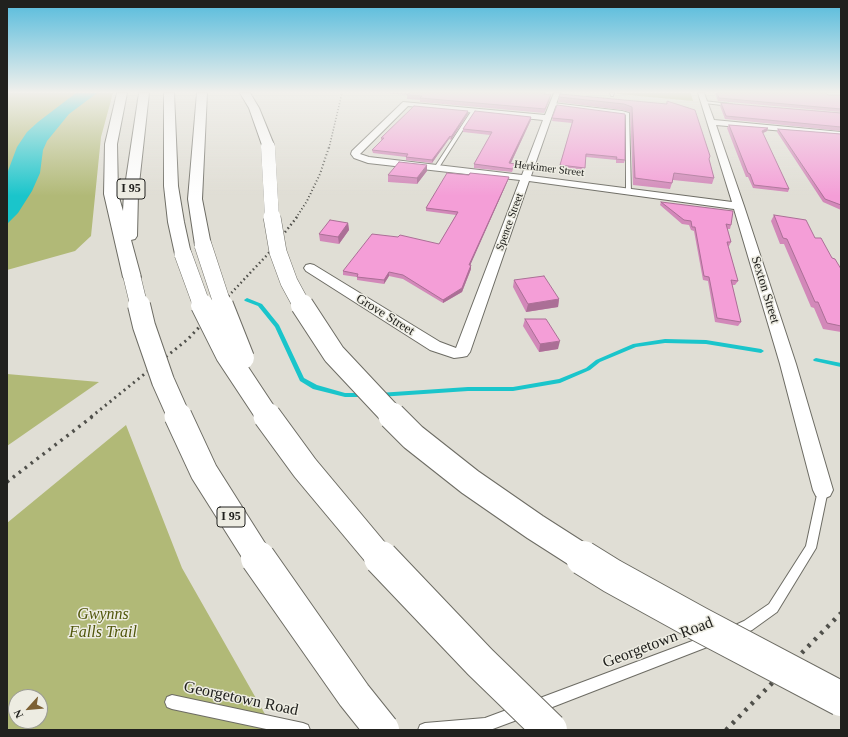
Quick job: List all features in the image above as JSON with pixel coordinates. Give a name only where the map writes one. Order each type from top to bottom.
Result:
[{"type":"main road","points":[[115,127],[111,144],[111,194],[132,277]]},
{"type":"main road","name":"I 95","points":[[139,127],[130,204],[129,228],[132,277],[144,326],[163,381],[204,472],[262,564],[354,695],[382,730]]},
{"type":"main road","points":[[170,127],[171,186],[176,222],[184,254],[192,280],[213,329],[249,390],[277,432],[338,508],[384,561],[480,662],[550,730]]},
{"type":"main road","points":[[199,127],[195,188],[197,216],[204,246],[221,302],[239,350],[277,432]]},
{"type":"main road","points":[[261,127],[268,145],[272,216],[278,252],[289,282],[307,315],[334,354],[370,394],[413,437],[470,482],[535,527],[612,576],[841,699]]},
{"type":"street","name":"Herkimer Street","points":[[381,127],[356,151],[355,154],[357,156],[368,160],[526,178],[739,206]]},
{"type":"street","name":"Spence Street","points":[[462,352],[545,127]]},
{"type":"street","name":"Sexton Street","points":[[712,127],[739,206],[788,364],[823,490]]},
{"type":"street","points":[[769,127],[841,134]]},
{"type":"street","name":"Grove Street","points":[[310,268],[435,346],[454,353],[462,352]]},
{"type":"lane","points":[[436,168],[462,127]]},
{"type":"lane","points":[[628,127],[629,192]]},
{"type":"lane","name":"Georgetown Road","points":[[425,730],[485,725],[610,680],[748,626],[773,608],[811,548],[823,490]]},
{"type":"lane","name":"Georgetown Road","points":[[172,702],[303,730]]},
{"type":"green space","points":[[7,127],[104,127],[101,137],[91,236],[75,251],[7,270]]},
{"type":"green space","points":[[7,374],[99,382],[7,446]]},
{"type":"green space","name":"Gwynns Falls Trail","points":[[126,425],[182,568],[274,730],[7,730],[7,523]]},
{"type":"water","points":[[32,127],[58,127],[47,141],[43,150],[40,173],[32,191],[18,213],[7,224],[8,171],[17,147],[27,132]]},
{"type":"building","points":[[392,127],[457,127],[432,160],[406,157],[408,154],[372,150],[384,138],[381,138]]},
{"type":"building","points":[[464,127],[526,127],[509,163],[515,164],[512,169],[474,164],[492,132],[463,129]]},
{"type":"building","points":[[571,127],[625,127],[625,160],[616,159],[617,157],[586,154],[585,168],[560,165]]},
{"type":"building","points":[[633,127],[701,127],[710,156],[709,159],[714,178],[674,173],[672,183],[635,178]]},
{"type":"building","points":[[730,127],[768,128],[762,131],[789,189],[754,185],[750,174],[748,173]]},
{"type":"building","points":[[778,129],[841,134],[841,205],[825,199]]},
{"type":"building","points":[[399,162],[427,165],[417,178],[388,175]]},
{"type":"building","points":[[447,173],[469,175],[470,173],[509,177],[469,265],[471,265],[462,288],[443,300],[403,275],[389,272],[384,280],[357,277],[358,274],[343,271],[372,234],[398,237],[400,235],[439,244],[458,212],[426,208]]},
{"type":"building","points":[[661,202],[733,211],[731,225],[726,224],[731,242],[727,242],[738,281],[731,280],[741,322],[717,318],[709,277],[704,276],[695,227],[692,227],[691,221],[684,220]]},
{"type":"building","points":[[774,215],[806,220],[815,238],[821,238],[832,258],[835,259],[841,269],[841,326],[827,323],[818,302],[815,302],[787,239],[783,238]]},
{"type":"building","points":[[330,220],[348,223],[338,237],[319,234]]},
{"type":"building","points":[[544,276],[559,299],[528,304],[514,280]]},
{"type":"building","points":[[525,319],[546,319],[560,341],[540,344]]},
{"type":"waterway","points":[[247,300],[260,305],[277,326],[302,379],[315,387],[345,395],[366,395]]},
{"type":"waterway","points":[[379,395],[468,389],[513,389],[560,381],[588,369],[598,361],[635,345],[665,341],[706,342],[761,351]]},
{"type":"waterway","points":[[816,360],[841,365]]},
{"type":"railway","points":[[329,148],[334,127]]},
{"type":"railway","points":[[296,218],[307,201],[320,174],[329,147]]},
{"type":"railway","points":[[219,306],[268,254],[297,217]]},
{"type":"railway","points":[[91,417],[188,339],[220,305]]},
{"type":"railway","points":[[7,482],[93,416]]},
{"type":"railway","points":[[726,730],[841,613]]}]
